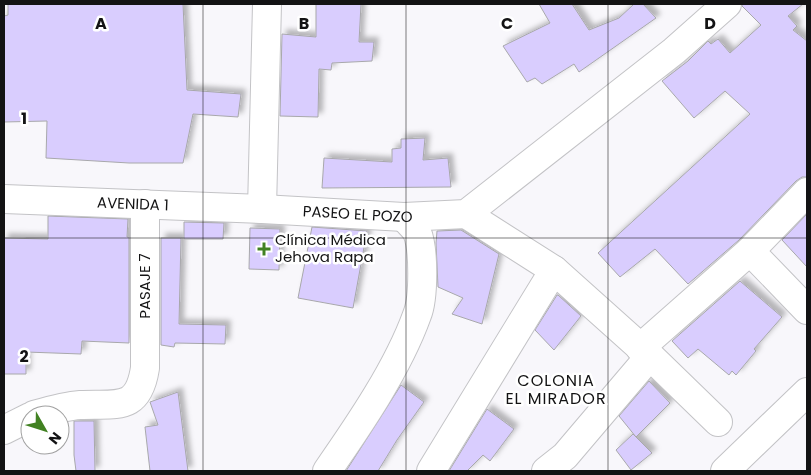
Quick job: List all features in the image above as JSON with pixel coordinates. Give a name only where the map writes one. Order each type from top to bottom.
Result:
[{"type":"main road","points":[[262,209],[267,4]]},
{"type":"main road","points":[[404,218],[466,214],[674,51],[727,4]]},
{"type":"main road","name":"AVENIDA 1","points":[[7,192],[145,204],[262,209]]},
{"type":"main road","points":[[546,471],[566,456],[645,352],[750,251],[807,192]]},
{"type":"main road","name":"PASAJE 7","points":[[70,407],[79,405],[110,405],[126,402],[136,395],[143,382],[146,368],[145,204]]},
{"type":"main road","name":"PASEO EL POZO","points":[[262,209],[404,218],[416,230],[420,242],[422,277],[418,314],[389,375],[327,471]]},
{"type":"main road","points":[[466,214],[554,270],[645,352],[718,422]]},
{"type":"main road","points":[[750,251],[807,310]]},
{"type":"main road","points":[[431,471],[554,270]]},
{"type":"main road","points":[[725,471],[807,392]]},
{"type":"main road","points":[[4,430],[20,422]]},
{"type":"building","points":[[8,4],[183,4],[187,90],[241,94],[238,117],[193,114],[183,163],[129,163],[46,158],[47,121],[4,122],[4,16],[8,15]]},
{"type":"building","points":[[316,4],[361,4],[359,42],[374,42],[372,61],[332,63],[331,70],[319,69],[318,117],[280,116],[282,34],[316,37]]},
{"type":"building","points":[[539,4],[572,4],[589,30],[619,18],[634,4],[643,4],[656,18],[579,72],[574,64],[542,84],[535,78],[527,82],[503,46],[550,23]]},
{"type":"building","points":[[742,4],[803,4],[788,16],[797,26],[793,30],[807,41],[807,177],[802,177],[796,181],[739,240],[688,284],[655,249],[620,277],[598,253],[750,114],[725,91],[694,118],[662,81],[688,61],[708,41],[711,44],[718,39],[730,53],[761,25]]},
{"type":"building","points":[[425,138],[423,160],[448,158],[451,187],[322,188],[324,158],[392,162],[392,149],[401,148],[401,139]]},
{"type":"building","points":[[807,214],[807,267],[782,240]]},
{"type":"building","points":[[48,216],[128,219],[129,343],[82,341],[81,354],[26,352],[26,374],[4,374],[4,238],[48,239]]},
{"type":"building","points":[[184,222],[224,223],[223,239],[184,239]]},
{"type":"building","points":[[312,227],[367,231],[353,308],[298,298]]},
{"type":"building","name":"Clínica Médica Jehova Rapa","points":[[250,228],[280,229],[279,270],[249,269]]},
{"type":"building","points":[[461,230],[499,254],[482,324],[452,314],[463,298],[438,287],[437,231]]},
{"type":"building","points":[[161,238],[181,238],[179,324],[226,325],[225,344],[175,343],[174,347],[161,345]]},
{"type":"building","points":[[740,281],[782,317],[754,349],[756,351],[736,375],[732,371],[729,375],[698,349],[688,358],[672,341]]},
{"type":"building","points":[[557,295],[581,316],[554,350],[535,330]]},
{"type":"building","points":[[649,381],[670,403],[636,437],[619,416]]},
{"type":"building","points":[[401,385],[424,402],[378,471],[346,471]]},
{"type":"building","points":[[178,392],[188,471],[150,471],[145,427],[158,425],[150,402]]},
{"type":"building","points":[[487,409],[514,429],[490,461],[483,455],[467,471],[449,471]]},
{"type":"building","points":[[74,421],[94,421],[95,471],[76,471]]},
{"type":"building","points":[[633,434],[652,453],[631,470],[616,450]]},
{"type":"place","name":"Clínica Médica Jehova Rapa","points":[[264,249]]},
{"type":"district","name":"COLONIA EL MIRADOR","points":[[556,389]]}]
